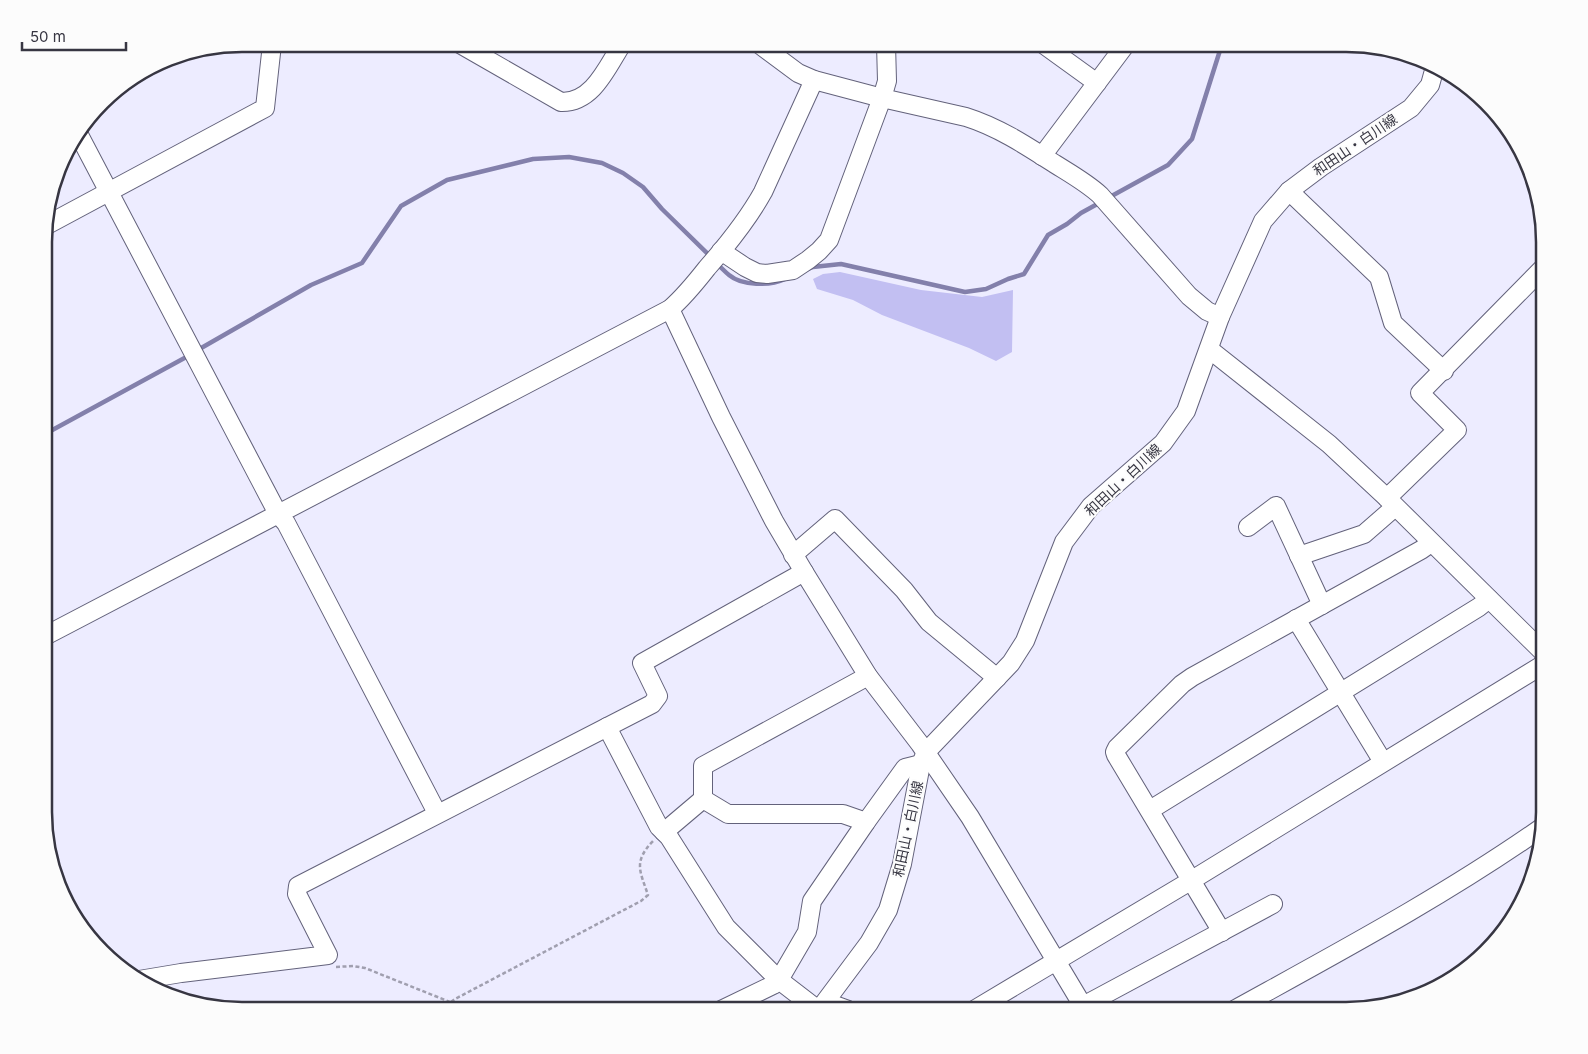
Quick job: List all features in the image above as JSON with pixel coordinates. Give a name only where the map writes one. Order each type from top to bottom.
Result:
[{"type":"street","points":[[54,222],[265,108],[271,52]]},
{"type":"street","points":[[474,52],[561,102],[570,102],[588,93],[595,86],[617,52]]},
{"type":"street","points":[[769,52],[798,74],[814,80],[987,123],[1090,186],[1189,296],[1207,311],[1220,317]]},
{"type":"street","points":[[717,256],[757,273],[767,274],[793,270],[819,251],[829,240],[882,98],[887,81],[886,52]]},
{"type":"street","points":[[1054,52],[1097,83]]},
{"type":"street","points":[[1042,156],[1120,52]]},
{"type":"street","name":"和田山・白川線","points":[[825,1002],[869,943],[888,910],[902,864],[924,758],[1011,663],[1025,641],[1064,542],[1091,506],[1163,443],[1186,411],[1220,317],[1263,221],[1289,192],[1321,167],[1411,108],[1430,85],[1433,74]]},
{"type":"street","points":[[52,632],[670,309],[682,299],[753,210],[814,80]]},
{"type":"street","points":[[82,141],[278,514],[286,523],[437,813]]},
{"type":"street","points":[[1289,192],[1379,277],[1393,324],[1444,370]]},
{"type":"street","points":[[1299,556],[1364,534],[1456,430],[1420,393],[1536,275]]},
{"type":"street","points":[[670,309],[721,417],[793,555],[868,676],[924,758],[970,816],[1081,1002]]},
{"type":"street","points":[[1209,348],[1329,444],[1536,645]]},
{"type":"street","points":[[1248,527],[1276,506],[1322,605]]},
{"type":"street","points":[[793,555],[835,519],[904,590],[929,622],[996,678]]},
{"type":"street","points":[[1222,932],[1116,756],[1117,748],[1182,684],[1422,550],[1431,542]]},
{"type":"street","points":[[151,978],[328,955],[298,894],[298,886],[652,704],[658,696],[642,662],[804,572]]},
{"type":"street","points":[[1150,810],[1479,607],[1489,599]]},
{"type":"street","points":[[1296,619],[1383,762]]},
{"type":"street","points":[[988,1002],[1192,880],[1536,669]]},
{"type":"street","points":[[664,832],[703,799],[704,766],[868,676]]},
{"type":"street","points":[[607,727],[659,827],[669,837],[726,927],[779,980],[813,1002]]},
{"type":"street","points":[[738,1002],[773,986],[779,980],[807,932],[812,901],[905,768],[924,758]]},
{"type":"street","points":[[703,799],[728,814],[843,814],[866,822]]},
{"type":"street","points":[[1249,1002],[1364,939],[1534,832]]},
{"type":"street","points":[[1091,1002],[1273,904]]},
{"type":"path","points":[[330,968],[353,966],[366,968],[451,1002],[509,969],[641,901],[648,895],[640,872],[639,862],[651,842],[664,832]]},
{"type":"shaded area","points":[[840,272],[921,290],[982,297],[1013,290],[1012,352],[996,361],[969,348],[882,315],[853,300],[817,289],[813,279],[823,274]]},
{"type":"waterway","points":[[1108,198],[1168,165],[1192,139],[1219,52]]},
{"type":"waterway","points":[[196,351],[311,285],[362,263],[401,206],[447,180],[533,159],[569,157],[602,163],[623,173],[643,187],[662,209],[712,258]]},
{"type":"waterway","points":[[808,269],[841,264],[965,292],[986,289],[1024,274],[1048,235],[1101,202]]},
{"type":"waterway","points":[[717,264],[735,279],[748,283],[764,284],[785,279]]},
{"type":"waterway","points":[[52,430],[190,355]]}]
